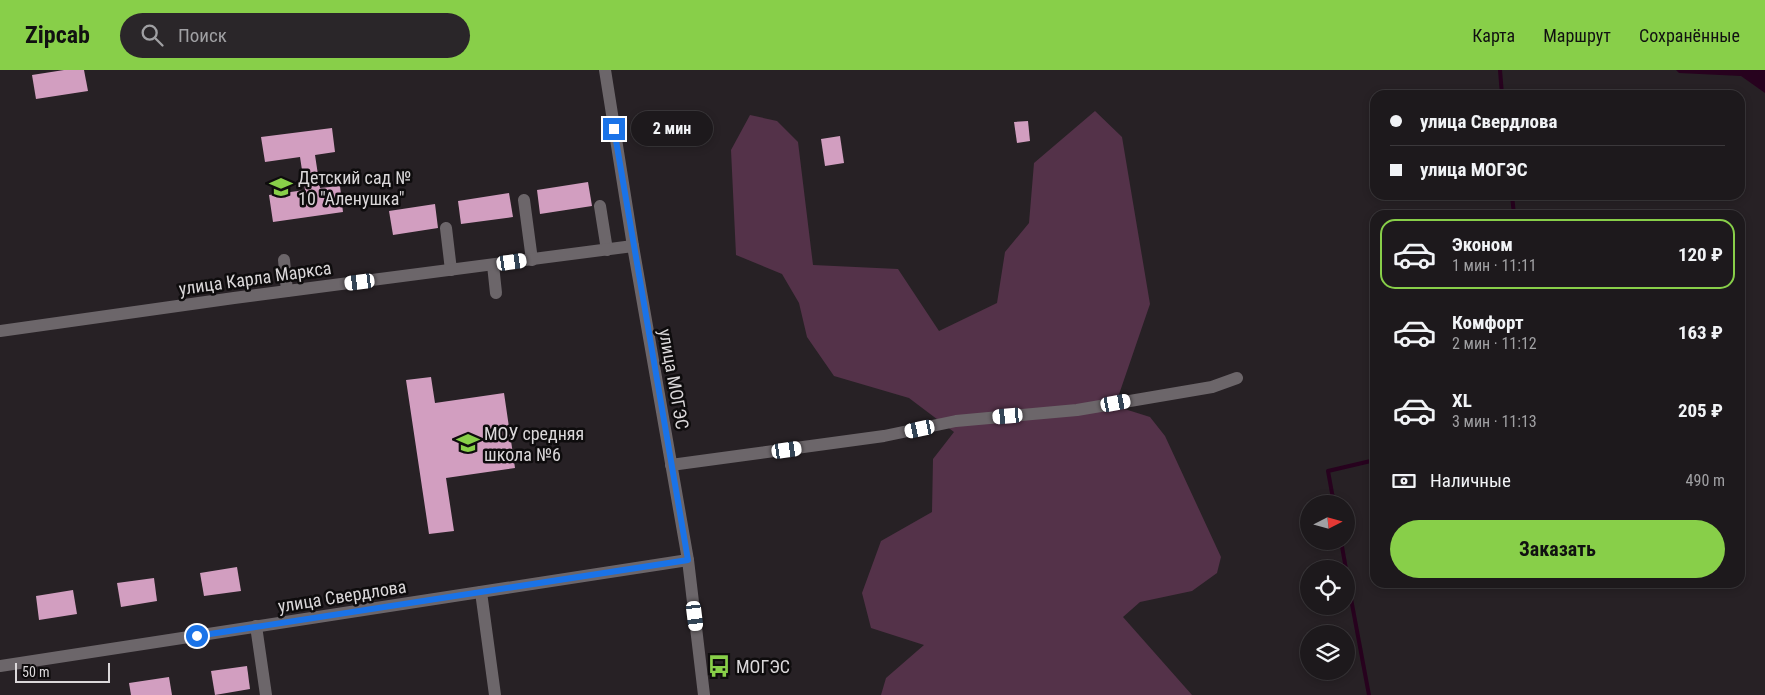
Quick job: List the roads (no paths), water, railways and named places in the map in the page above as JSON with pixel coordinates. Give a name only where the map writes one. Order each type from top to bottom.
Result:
[{"type":"street","name":"улица МОГЭС","points":[[605,70],[633,246],[688,560],[704,695]]},
{"type":"street","points":[[524,200],[532,260]]},
{"type":"street","points":[[600,206],[607,250]]},
{"type":"street","points":[[446,228],[451,270]]},
{"type":"street","name":"улица Карла Маркса","points":[[0,331],[633,246]]},
{"type":"street","points":[[284,260],[287,292]]},
{"type":"street","points":[[493,265],[496,293]]},
{"type":"street","points":[[671,465],[884,436],[956,421],[1077,410],[1212,387],[1237,378]]},
{"type":"street","name":"улица Свердлова","points":[[0,666],[688,560]]},
{"type":"street","points":[[481,592],[496,695]]},
{"type":"street","points":[[256,626],[266,695]]},
{"type":"waterway","points":[[1500,70],[1502,90]]},
{"type":"waterway","points":[[1512,200],[1514,210]]},
{"type":"waterway","points":[[1332,495],[1328,471],[1370,461]]},
{"type":"waterway","points":[[1343,550],[1344,560]]},
{"type":"waterway","points":[[1354,615],[1369,695]]},
{"type":"place","name":"Детский сад № 10 \"Аленушка\"","points":[[281,187]]},
{"type":"place","name":"МОУ средняя школа №6","points":[[468,443]]},
{"type":"place","name":"МОГЭС","points":[[719,666]]}]
